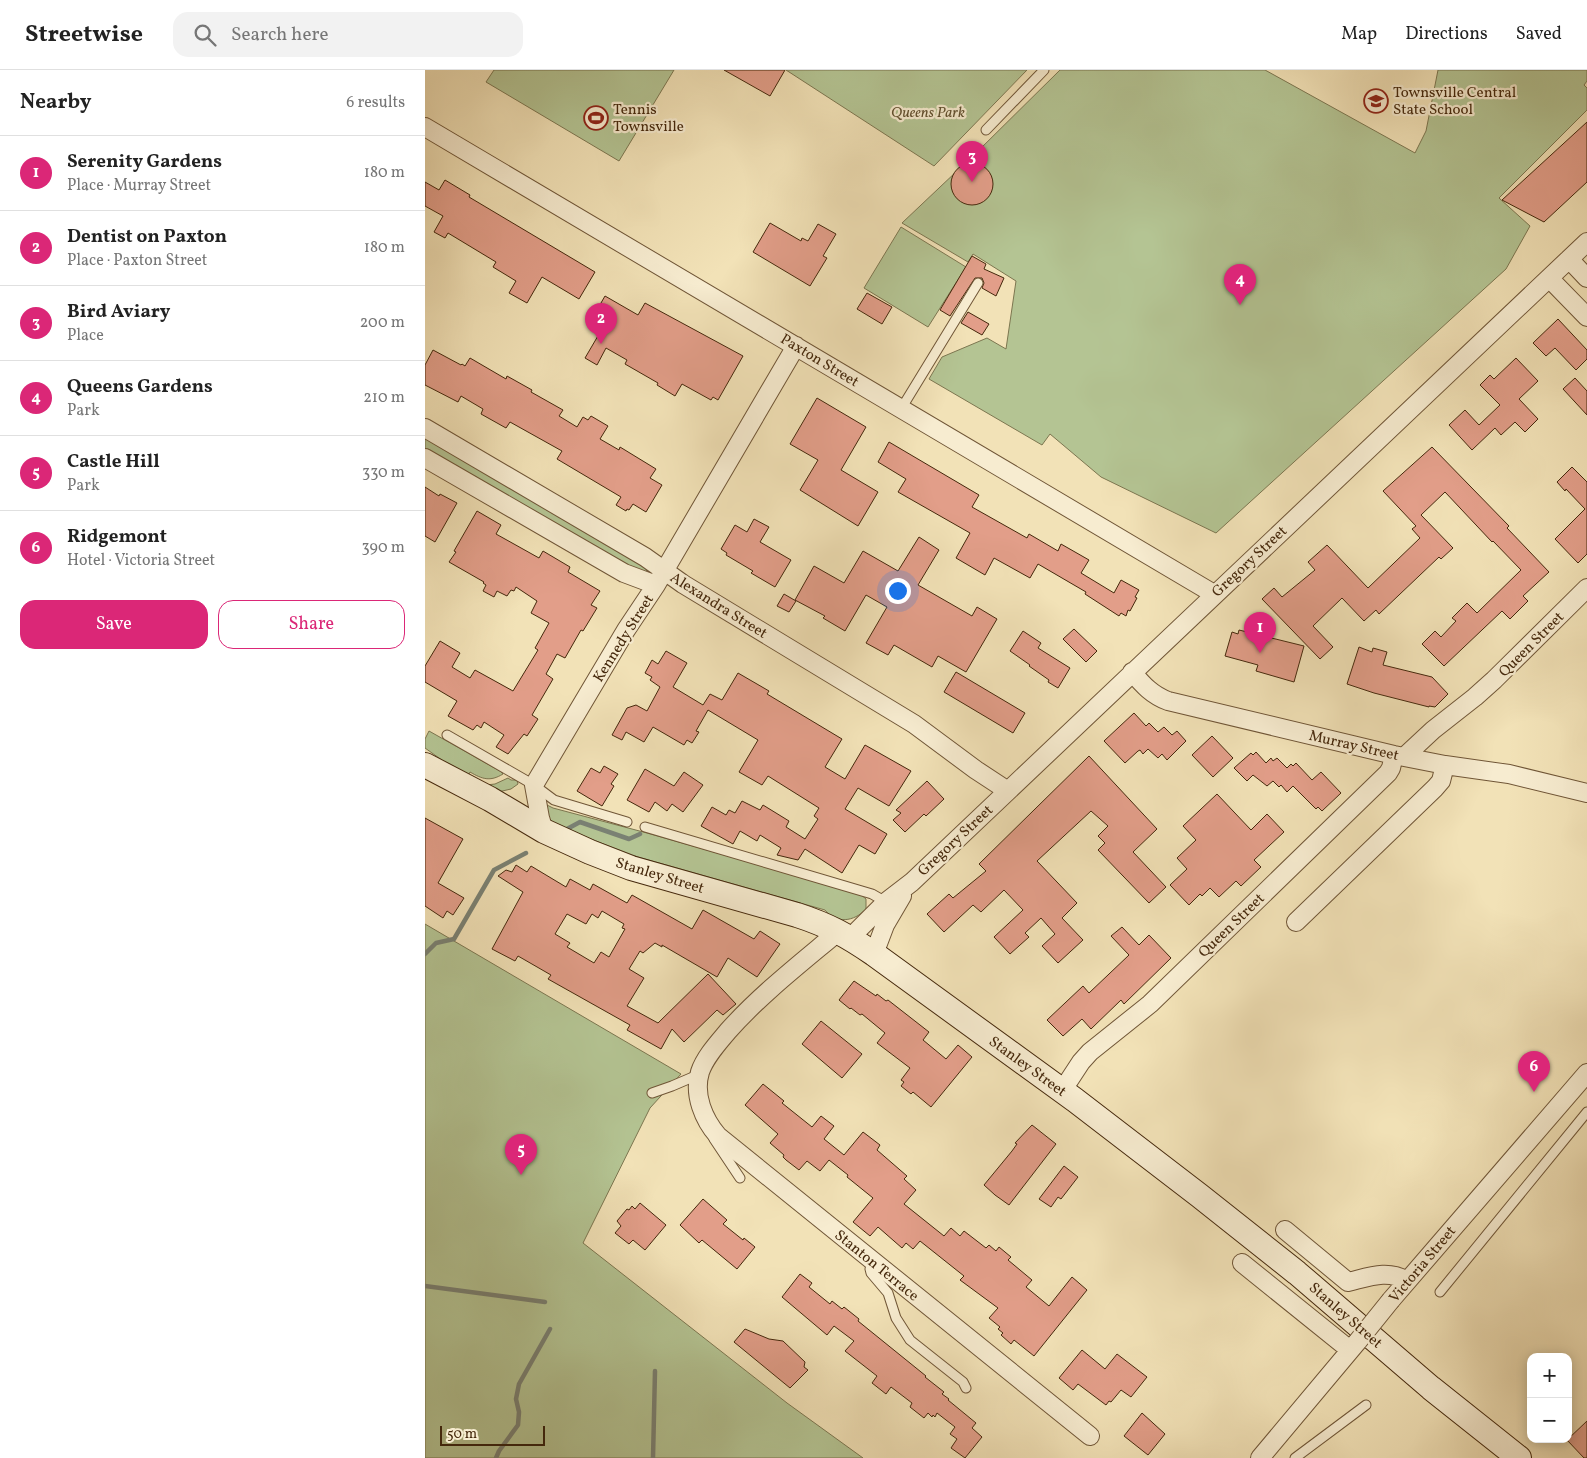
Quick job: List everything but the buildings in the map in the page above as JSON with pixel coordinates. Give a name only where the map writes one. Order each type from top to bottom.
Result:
[{"type":"main road","name":"Stanley Street","points":[[429,762],[470,788],[544,830],[590,852],[631,868],[797,914],[821,922],[845,935],[1062,1090],[1297,1273],[1431,1388],[1519,1458]]},
{"type":"street","name":"Paxton Street","points":[[425,127],[1214,594]]},
{"type":"street","name":"Gregory Street","points":[[700,1074],[714,1048],[738,1020],[774,985],[845,935],[912,882],[1587,242]]},
{"type":"street","points":[[1569,259],[1587,278]]},
{"type":"street","points":[[1549,278],[1587,317]]},
{"type":"street","name":"Kennedy Street","points":[[534,785],[626,630],[660,578],[796,346]]},
{"type":"street","name":"Alexandra Street","points":[[425,428],[645,557],[660,578]]},
{"type":"street","name":"Alexandra Street","points":[[425,458],[624,573],[660,578],[914,724],[1008,791]]},
{"type":"street","name":"Queen Street","points":[[1062,1090],[1090,1052],[1150,1004],[1388,773],[1399,756],[1483,690],[1587,588]]},
{"type":"street","name":"Murray Street","points":[[1132,672],[1152,693],[1168,701],[1399,756],[1509,774],[1587,793]]},
{"type":"street","points":[[1296,922],[1435,788],[1442,777],[1445,765]]},
{"type":"street","points":[[534,785],[537,794],[539,818],[544,830]]},
{"type":"street","name":"Gregory Street","points":[[874,954],[881,932],[890,914],[912,882]]},
{"type":"street","name":"Stanton Terrace","points":[[700,1074],[700,1098],[707,1121],[718,1136],[1090,1436]]},
{"type":"street","name":"Victoria Street","points":[[1260,1458],[1407,1281],[1586,1076]]},
{"type":"street","name":"Stanley Street","points":[[1285,1230],[1348,1282],[1388,1274],[1397,1275],[1407,1281]]},
{"type":"street","name":"Stanley Street","points":[[1242,1263],[1354,1345]]},
{"type":"lane","points":[[986,130],[1044,70]]},
{"type":"lane","points":[[901,409],[978,283]]},
{"type":"lane","points":[[447,735],[534,785],[554,800],[627,822]]},
{"type":"lane","points":[[645,827],[872,894],[886,902]]},
{"type":"lane","points":[[652,1093],[700,1074]]},
{"type":"lane","points":[[1440,1292],[1587,1112]]},
{"type":"lane","points":[[707,1121],[721,1150],[740,1178]]},
{"type":"lane","points":[[874,1263],[870,1269],[871,1272],[888,1292],[896,1318],[905,1334],[914,1344],[963,1382],[966,1388]]},
{"type":"lane","points":[[1295,1458],[1366,1405]]},
{"type":"green space","name":"Tennis Townsville","points":[[494,70],[674,70],[619,161],[486,82]]},
{"type":"green space","name":"Queens Park","points":[[786,70],[1027,70],[934,166]]},
{"type":"green space","points":[[1060,70],[1265,70],[1415,153],[1426,131],[1438,70],[1587,70],[1587,81],[1584,85],[1587,88],[1587,110],[1499,198],[1530,226],[1506,269],[1216,533],[1101,477],[1050,434],[1042,445],[929,379],[942,357],[987,338],[1006,349],[1016,281],[973,254],[968,262],[902,223]]},
{"type":"green space","points":[[901,227],[966,267],[928,327],[864,288]]},
{"type":"green space","points":[[425,436],[631,558],[646,568],[647,573],[631,571],[425,453]]},
{"type":"green space","points":[[429,731],[503,774],[486,779],[470,772],[467,778],[425,748],[425,739]]},
{"type":"green space","points":[[508,778],[517,780],[518,784],[511,789],[498,792],[486,785],[495,784]]},
{"type":"green space","points":[[541,802],[553,808],[859,893],[866,899],[866,909],[851,919],[834,918],[825,910],[638,857],[549,823]]},
{"type":"green space","points":[[425,924],[681,1074],[650,1108],[583,1243],[787,1403],[863,1458],[425,1458]]},
{"type":"waterway","points":[[567,829],[580,822],[629,839],[640,834]]},
{"type":"waterway","points":[[425,954],[436,943],[454,939],[494,870],[526,853]]},
{"type":"waterway","points":[[425,1286],[545,1302]]},
{"type":"waterway","points":[[496,1458],[518,1425],[519,1412],[516,1399],[519,1384],[550,1329]]},
{"type":"waterway","points":[[653,1458],[655,1371]]},
{"type":"place","name":"Townsville Central State School","points":[[1376,101]]},
{"type":"place","name":"Tennis Townsville","points":[[596,118]]},
{"type":"place","name":"Bird Aviary","points":[[972,182]]},
{"type":"place","name":"Queens Gardens","points":[[1240,305]]},
{"type":"place","name":"Dentist on Paxton","points":[[601,344]]},
{"type":"place","name":"Serenity Gardens","points":[[1260,653]]},
{"type":"place","name":"Ridgemont","points":[[1534,1092]]},
{"type":"place","name":"Castle Hill","points":[[521,1175]]}]
